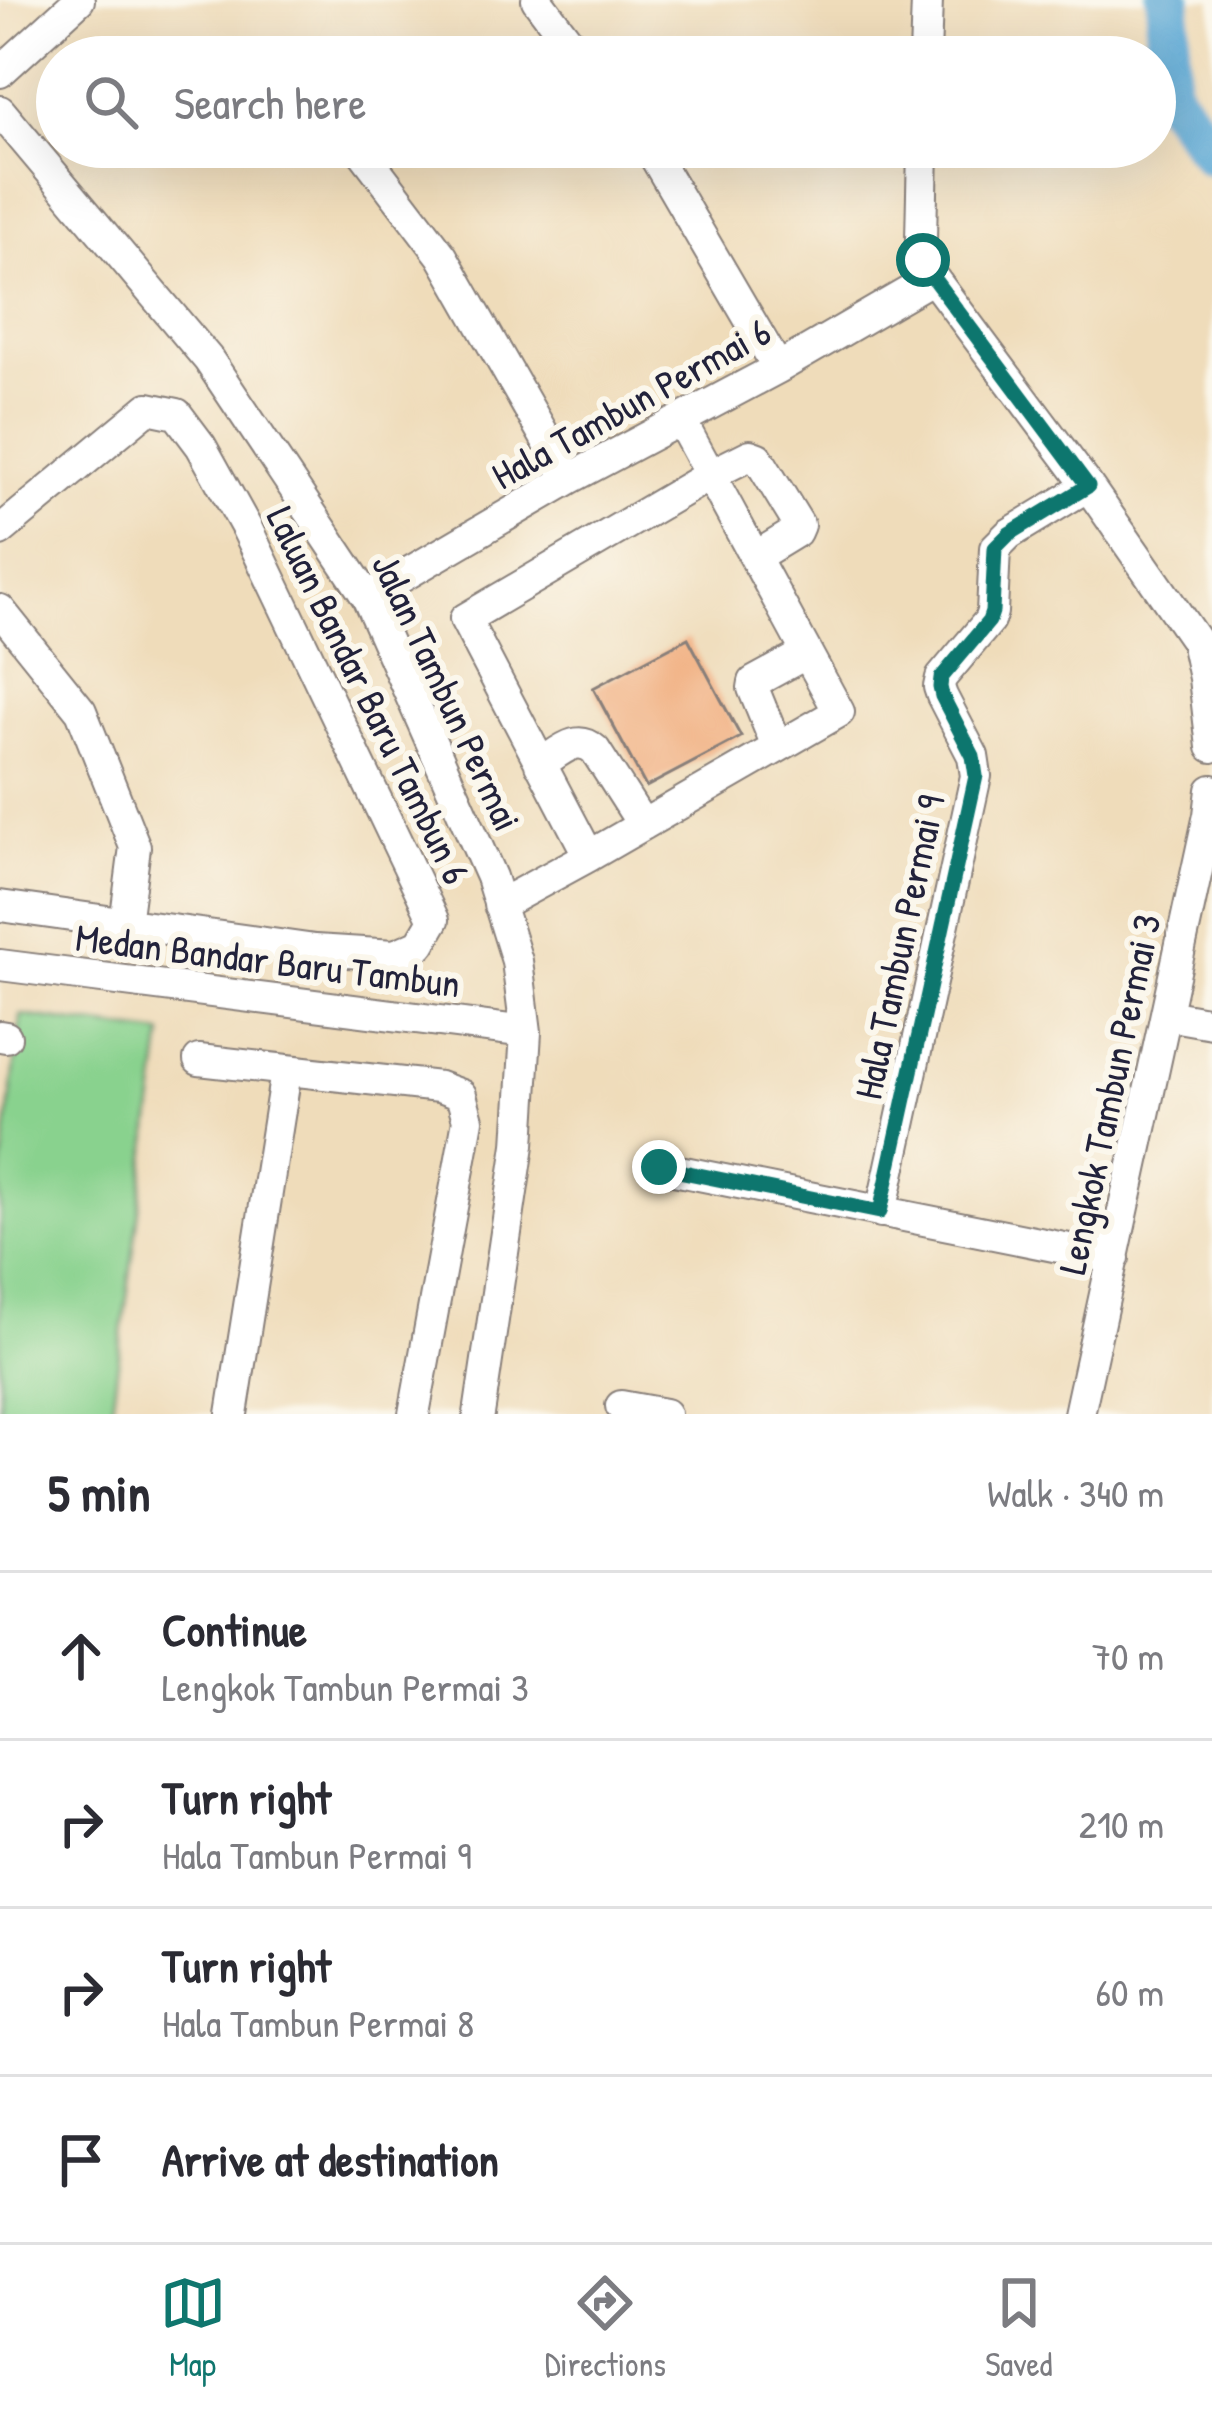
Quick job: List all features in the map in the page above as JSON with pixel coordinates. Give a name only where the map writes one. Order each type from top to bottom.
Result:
[{"type":"street","points":[[40,36],[79,0]]},
{"type":"street","points":[[537,0],[564,36]]},
{"type":"street","points":[[926,36],[927,0]]},
{"type":"street","points":[[0,72],[36,39]]},
{"type":"street","name":"Jalan Tambun Permai","points":[[0,110],[36,153]]},
{"type":"street","name":"Jalan Tambun Permai","points":[[48,168],[208,359],[367,597],[490,877],[517,961],[526,1032],[519,1145],[479,1414]]},
{"type":"street","points":[[375,168],[442,256],[569,479]]},
{"type":"street","points":[[669,168],[778,368]]},
{"type":"street","points":[[923,168],[923,260],[1196,640],[1212,747]]},
{"type":"street","name":"Hala Tambun Permai 6","points":[[367,597],[569,479],[681,422],[933,278]]},
{"type":"street","name":"Laluan Bandar Baru Tambun 6","points":[[0,531],[148,408],[177,414],[201,446],[247,529],[434,920],[421,944],[395,955],[315,950],[125,924]]},
{"type":"street","points":[[499,905],[839,712],[681,422]]},
{"type":"street","points":[[589,856],[465,620],[750,455],[800,525],[755,557]]},
{"type":"street","name":"Hala Tambun Permai 9","points":[[880,1212],[976,776],[973,756],[942,696],[941,678],[989,621],[995,548],[1009,534],[1088,486]]},
{"type":"street","points":[[0,610],[81,711],[135,848],[125,924],[0,906]]},
{"type":"street","points":[[777,747],[754,682],[807,652]]},
{"type":"street","points":[[540,764],[578,741],[587,743],[644,824]]},
{"type":"street","name":"Lengkok Tambun Permai 3","points":[[1079,1414],[1212,790]]},
{"type":"street","name":"Medan Bandar Baru Tambun","points":[[0,965],[526,1032]]},
{"type":"street","points":[[1166,1016],[1212,1023]]},
{"type":"street","points":[[199,1060],[440,1087],[461,1095],[468,1120],[414,1414]]},
{"type":"street","points":[[232,1414],[286,1072]]},
{"type":"street","points":[[659,1167],[1114,1258]]},
{"type":"street","points":[[621,1406],[665,1414]]},
{"type":"green space","points":[[21,1015],[163,1034],[111,1414],[0,1414],[0,1185]]},
{"type":"building","points":[[688,638],[741,737],[646,787],[593,688]]},
{"type":"waterway","points":[[1168,36],[1169,0]]},
{"type":"waterway","points":[[1176,104],[1212,153]]},
{"type":"route","points":[[659,1167],[880,1212],[976,776],[973,756],[942,696],[941,678],[989,621],[995,548],[1009,534],[1088,486],[923,260]]}]
